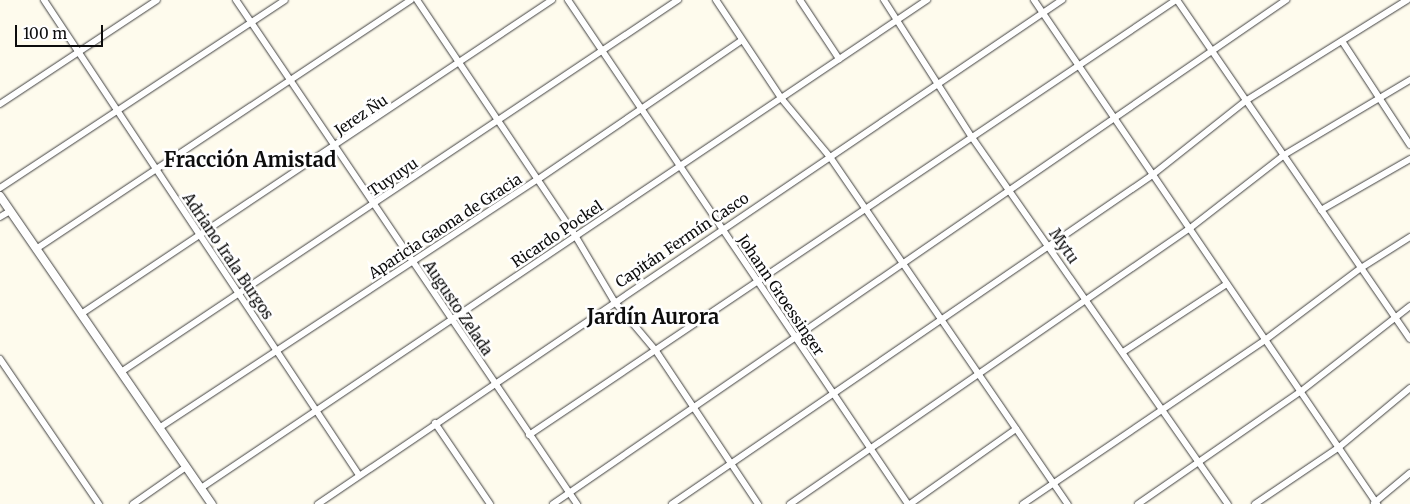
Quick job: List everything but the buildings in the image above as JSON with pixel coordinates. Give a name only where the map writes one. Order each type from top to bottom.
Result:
[{"type":"street","name":"Adriano Irala Burgos","points":[[44,0],[238,296],[359,475]]},
{"type":"street","points":[[0,104],[157,0]]},
{"type":"street","name":"Augusto Zelada","points":[[236,0],[493,383],[577,504]]},
{"type":"street","points":[[0,188],[118,112],[285,0]]},
{"type":"street","points":[[36,249],[411,0]]},
{"type":"street","points":[[416,0],[576,237],[614,302],[656,351],[692,409],[758,504]]},
{"type":"street","name":"Jerez Ñu","points":[[81,314],[460,64],[552,0]]},
{"type":"street","name":"Johann Groessinger","points":[[568,0],[679,168],[909,504]]},
{"type":"street","name":"Tuyuyu","points":[[121,372],[238,296],[678,0]]},
{"type":"street","points":[[716,0],[781,98],[830,157],[1068,504]]},
{"type":"street","points":[[800,0],[839,59]]},
{"type":"street","name":"Mytu","points":[[884,0],[935,83],[971,136],[1010,193],[1049,244],[1228,504]]},
{"type":"street","name":"Ricardo Pockel","points":[[200,488],[927,0]]},
{"type":"street","points":[[1034,0],[1078,69],[1227,284],[1375,503],[1410,473]]},
{"type":"street","name":"Capitán Fermín Casco","points":[[318,504],[720,228],[830,157],[935,83],[1062,0]]},
{"type":"street","points":[[530,436],[866,210],[971,136],[1078,69],[1176,0],[1212,48],[1410,339]]},
{"type":"street","points":[[1271,0],[1275,7]]},
{"type":"street","points":[[554,504],[1010,193],[1212,48],[1286,0]]},
{"type":"street","points":[[672,504],[1049,244],[1151,176],[1247,100],[1407,0]]},
{"type":"street","name":"Aparicia Gaona de Gracia","points":[[159,428],[537,180],[742,40]]},
{"type":"street","points":[[1342,41],[1410,145]]},
{"type":"street","points":[[790,504],[1189,229],[1284,155],[1380,100],[1410,80]]},
{"type":"street","points":[[1321,210],[1410,159]]},
{"type":"street","points":[[0,196],[212,504]]},
{"type":"street","points":[[0,217],[10,211]]},
{"type":"street","points":[[1023,504],[1161,407],[1265,340],[1361,268],[1410,237]]},
{"type":"street","points":[[1123,352],[1227,284]]},
{"type":"street","points":[[1138,504],[1197,461],[1300,392],[1394,315],[1410,306]]},
{"type":"street","points":[[0,359],[99,504]]},
{"type":"street","points":[[1255,504],[1338,448],[1410,388]]},
{"type":"street","points":[[435,423],[490,504]]},
{"type":"street","points":[[909,504],[1016,429]]},
{"type":"street","points":[[133,504],[186,467]]},
{"type":"district","name":"Fracción Amistad","points":[[250,159]]},
{"type":"district","name":"Jardín Aurora","points":[[653,316]]}]
